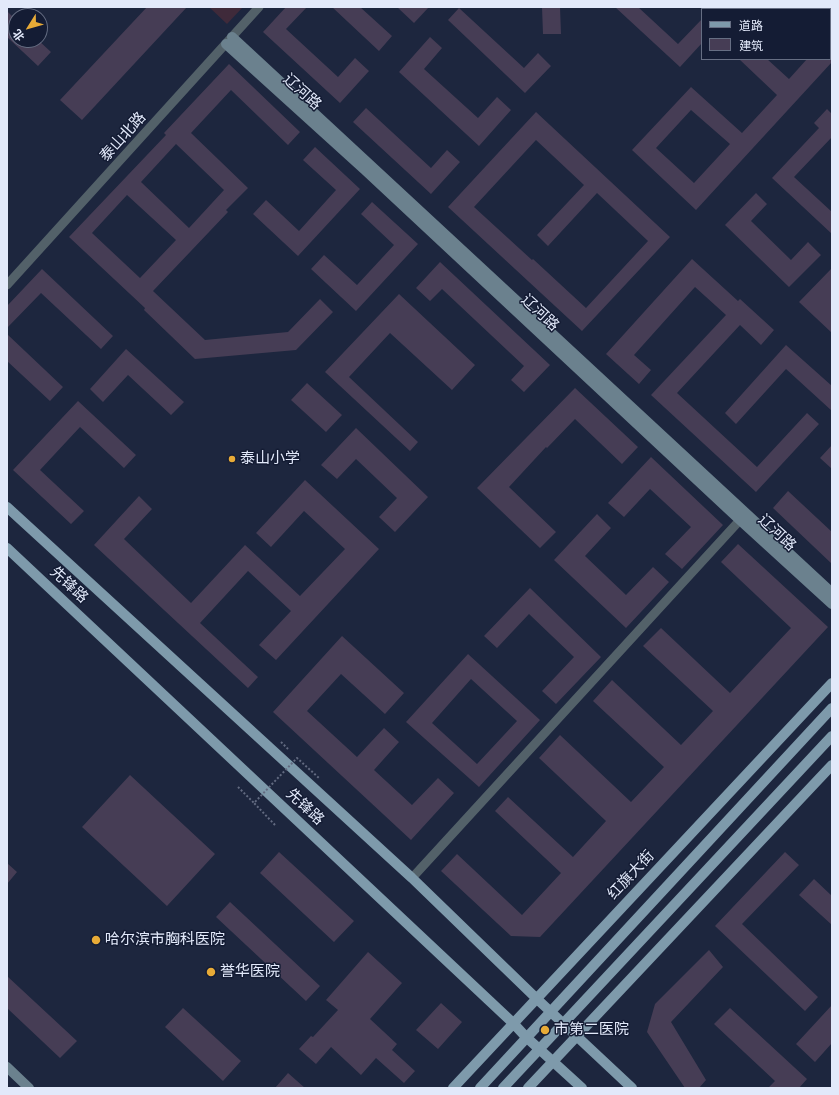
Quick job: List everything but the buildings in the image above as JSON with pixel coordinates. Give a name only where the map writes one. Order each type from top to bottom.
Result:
[{"type":"main road","name":"辽河路","points":[[229,40],[365,170],[832,604]]},
{"type":"main road","name":"辽河路","points":[[229,40],[832,593]]},
{"type":"main road","points":[[7,507],[412,878],[537,999],[632,1088]]},
{"type":"main road","name":"先锋路","points":[[7,548],[582,1088]]},
{"type":"main road","name":"红旗大街","points":[[453,1088],[832,683]]},
{"type":"main road","points":[[480,1088],[832,708]]},
{"type":"main road","points":[[503,1088],[832,736]]},
{"type":"main road","points":[[528,1088],[832,765]]},
{"type":"main road","points":[[7,1067],[29,1088]]},
{"type":"street","name":"泰山北路","points":[[7,285],[259,7]]},
{"type":"street","points":[[412,878],[740,520]]},
{"type":"path","points":[[254,803],[297,758],[319,778]]},
{"type":"path","points":[[238,787],[275,825]]},
{"type":"shaded area","points":[[209,7],[243,7],[227,24]]},
{"type":"place","name":"泰山小学","points":[[232,459]]},
{"type":"place","name":"哈尔滨市胸科医院","points":[[96,940]]},
{"type":"place","name":"誉华医院","points":[[211,972]]},
{"type":"place","name":"市第二医院","points":[[545,1030]]}]
